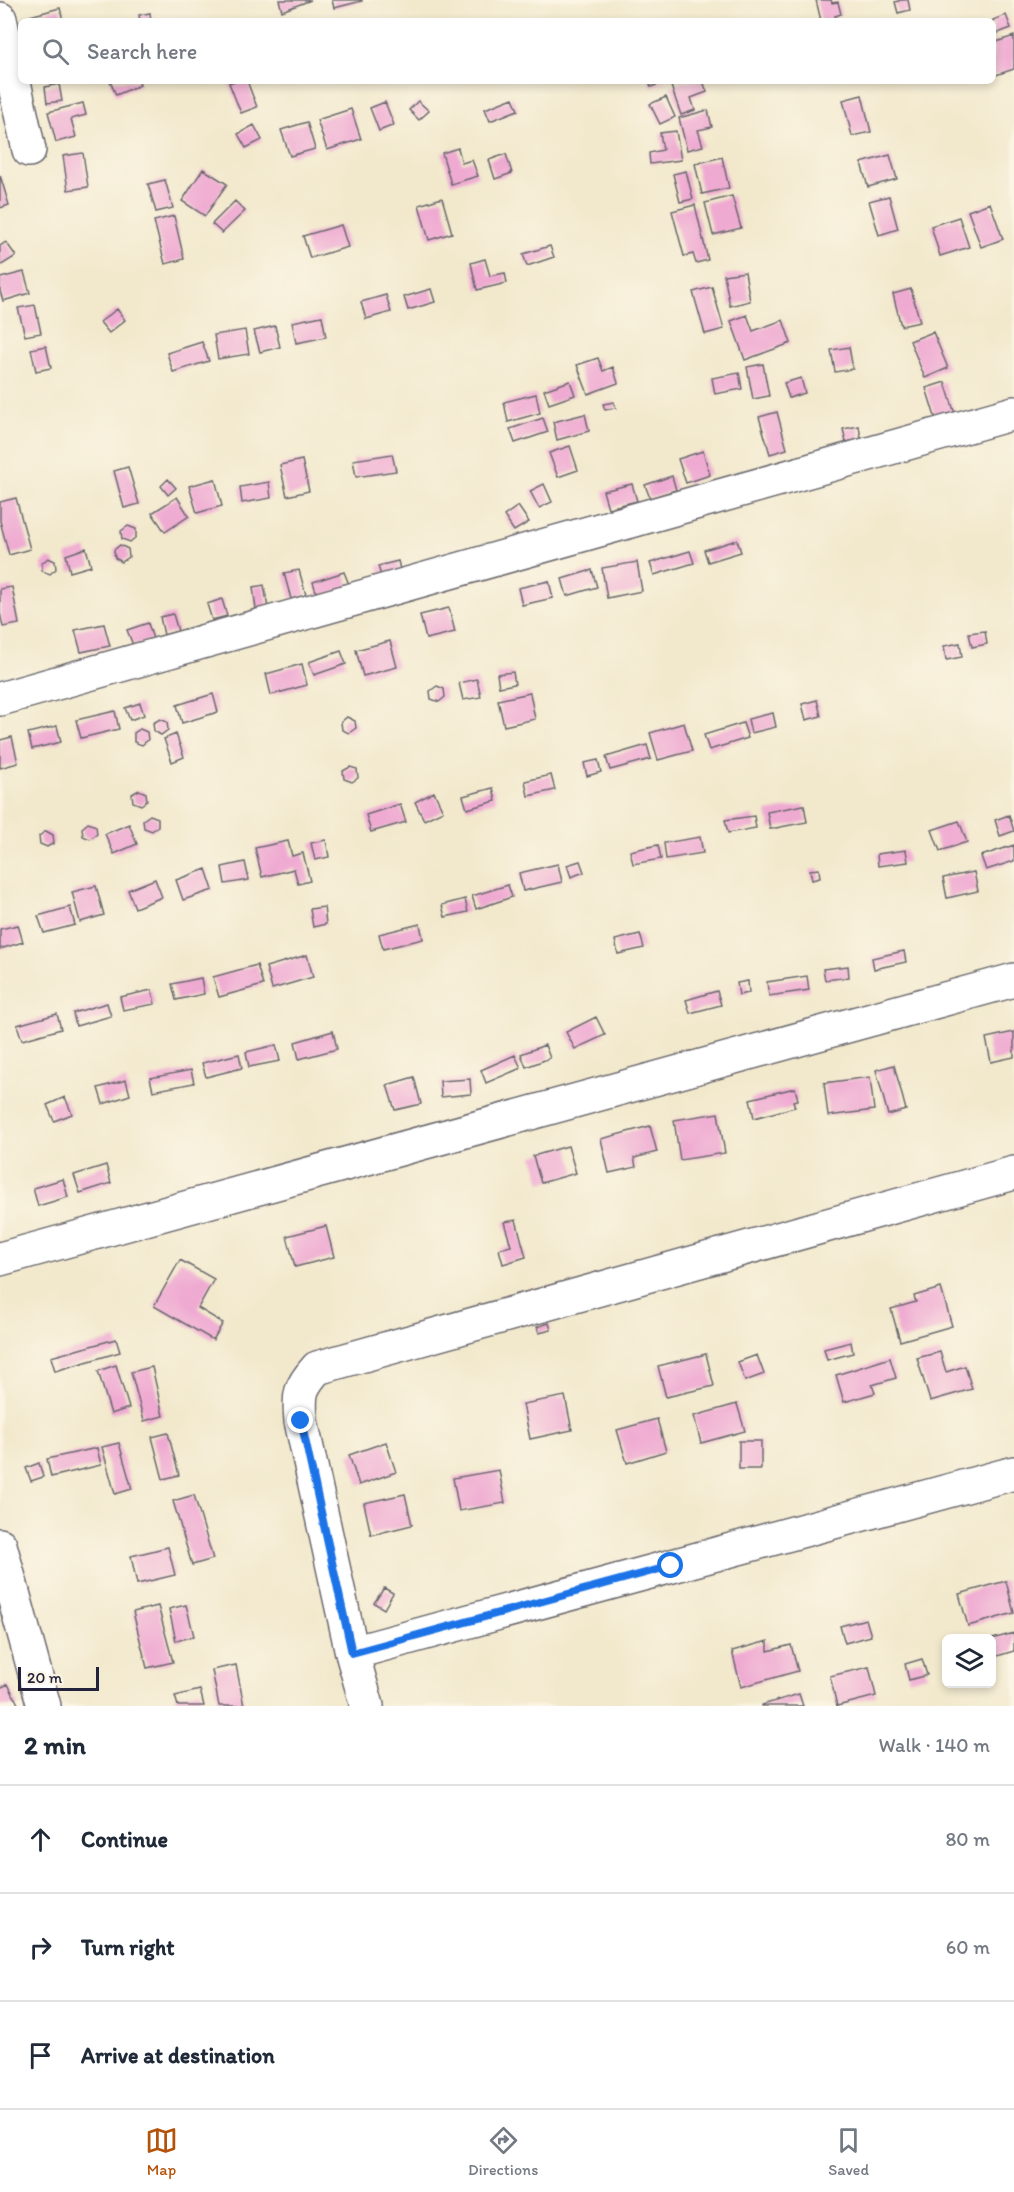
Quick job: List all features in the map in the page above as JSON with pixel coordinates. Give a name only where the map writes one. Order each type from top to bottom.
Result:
[{"type":"street","points":[[0,19],[28,150]]},
{"type":"street","points":[[0,699],[1014,413]]},
{"type":"street","points":[[0,1259],[1014,980]]},
{"type":"street","points":[[367,1706],[352,1653],[301,1421],[299,1402],[304,1382],[317,1368],[1014,1173]]},
{"type":"street","points":[[352,1653],[1014,1473]]},
{"type":"street","points":[[0,1545],[44,1706]]},
{"type":"building","points":[[279,0],[311,0],[282,11]]},
{"type":"building","points":[[332,0],[362,0],[362,1],[334,8]]},
{"type":"building","points":[[816,0],[838,2],[841,14],[835,16],[836,18],[820,18]]},
{"type":"building","points":[[908,0],[910,10],[898,13],[895,2]]},
{"type":"building","points":[[60,8],[62,18],[26,18]]},
{"type":"building","points":[[150,13],[151,18],[140,18],[139,15]]},
{"type":"building","points":[[1006,15],[1011,28],[996,34],[996,19]]},
{"type":"building","points":[[1014,36],[1014,69],[996,75],[996,42]]},
{"type":"building","points":[[59,84],[62,101],[47,103],[45,87]]},
{"type":"building","points":[[111,84],[140,84],[140,85],[116,95]]},
{"type":"building","points":[[229,84],[248,84],[257,107],[241,113]]},
{"type":"building","points":[[704,84],[707,92],[691,98],[695,110],[681,115],[671,86]]},
{"type":"building","points":[[862,95],[871,132],[852,136],[843,100]]},
{"type":"building","points":[[666,97],[675,117],[660,124],[650,104]]},
{"type":"building","points":[[513,98],[518,110],[490,121],[485,109]]},
{"type":"building","points":[[418,101],[429,111],[419,120],[409,110]]},
{"type":"building","points":[[385,102],[394,125],[379,131],[370,108]]},
{"type":"building","points":[[83,103],[86,115],[71,119],[76,137],[56,142],[48,112]]},
{"type":"building","points":[[351,109],[361,139],[327,150],[317,120]]},
{"type":"building","points":[[708,110],[712,127],[698,130],[703,146],[687,150],[679,118]]},
{"type":"building","points":[[307,122],[315,149],[290,156],[281,130]]},
{"type":"building","points":[[254,125],[262,140],[246,148],[238,134]]},
{"type":"building","points":[[676,131],[681,160],[650,164],[649,153],[663,150],[660,133]]},
{"type":"building","points":[[458,148],[462,163],[472,160],[478,176],[451,184],[442,153]]},
{"type":"building","points":[[83,153],[88,187],[68,190],[63,156]]},
{"type":"building","points":[[506,154],[512,173],[495,179],[489,160]]},
{"type":"building","points":[[890,155],[897,179],[868,187],[861,163]]},
{"type":"building","points":[[722,157],[729,188],[702,194],[695,164]]},
{"type":"building","points":[[203,169],[227,184],[205,216],[182,201]]},
{"type":"building","points":[[686,171],[693,199],[680,202],[673,174]]},
{"type":"building","points":[[0,175],[9,205],[0,208]]},
{"type":"building","points":[[165,180],[173,208],[156,212],[148,184]]},
{"type":"building","points":[[732,196],[741,228],[713,235],[705,203]]},
{"type":"building","points":[[889,196],[898,229],[879,235],[869,201]]},
{"type":"building","points":[[442,198],[452,233],[429,240],[419,205]]},
{"type":"building","points":[[235,201],[245,211],[222,233],[212,224]]},
{"type":"building","points":[[990,203],[1003,239],[981,247],[968,211]]},
{"type":"building","points":[[695,205],[708,260],[696,263],[693,254],[684,256],[672,211]]},
{"type":"building","points":[[174,216],[184,259],[165,264],[154,221]]},
{"type":"building","points":[[959,217],[969,247],[940,256],[931,226]]},
{"type":"building","points":[[341,225],[348,247],[310,258],[303,236]]},
{"type":"building","points":[[6,242],[16,256],[0,266],[0,246]]},
{"type":"building","points":[[550,246],[554,257],[527,266],[523,254]]},
{"type":"building","points":[[485,259],[490,276],[505,273],[507,283],[477,290],[471,263]]},
{"type":"building","points":[[24,272],[30,293],[3,301],[0,278]]},
{"type":"building","points":[[745,272],[750,301],[730,306],[724,275]]},
{"type":"building","points":[[712,287],[724,329],[705,334],[693,292]]},
{"type":"building","points":[[431,289],[435,302],[408,310],[404,297]]},
{"type":"building","points":[[911,289],[920,322],[901,326],[893,294]]},
{"type":"building","points":[[386,295],[391,312],[366,319],[361,302]]},
{"type":"building","points":[[35,305],[41,333],[25,336],[18,308]]},
{"type":"building","points":[[117,309],[125,320],[109,333],[100,322]]},
{"type":"building","points":[[747,315],[753,331],[783,320],[791,343],[745,360],[731,321]]},
{"type":"building","points":[[322,316],[326,337],[296,343],[292,322]]},
{"type":"building","points":[[275,326],[280,347],[260,352],[254,331]]},
{"type":"building","points":[[245,330],[249,354],[218,359],[214,335]]},
{"type":"building","points":[[933,332],[948,368],[925,378],[910,341]]},
{"type":"building","points":[[202,342],[209,361],[173,372],[167,353]]},
{"type":"building","points":[[46,346],[51,368],[36,371],[31,349]]},
{"type":"building","points":[[849,347],[853,369],[835,372],[831,350]]},
{"type":"building","points":[[598,358],[603,371],[613,367],[618,383],[588,394],[577,365]]},
{"type":"building","points":[[763,364],[769,396],[753,399],[747,367]]},
{"type":"building","points":[[739,373],[742,389],[715,394],[712,378]]},
{"type":"building","points":[[801,378],[805,393],[789,398],[784,383]]},
{"type":"building","points":[[570,381],[575,395],[549,404],[544,390]]},
{"type":"building","points":[[945,382],[955,414],[936,420],[926,388]]},
{"type":"building","points":[[536,394],[540,413],[508,422],[504,402]]},
{"type":"building","points":[[614,402],[616,408],[605,410],[603,404]]},
{"type":"building","points":[[777,412],[787,449],[770,454],[759,417]]},
{"type":"building","points":[[585,414],[589,431],[557,440],[553,422]]},
{"type":"building","points":[[543,418],[548,432],[515,443],[510,429]]},
{"type":"building","points":[[859,426],[861,439],[846,442],[843,429]]},
{"type":"building","points":[[570,446],[578,470],[558,477],[549,453]]},
{"type":"building","points":[[703,451],[710,475],[686,483],[678,459]]},
{"type":"building","points":[[392,454],[396,471],[356,477],[353,460]]},
{"type":"building","points":[[302,460],[309,491],[287,496],[280,465]]},
{"type":"building","points":[[128,467],[139,504],[124,508],[114,471]]},
{"type":"building","points":[[672,476],[676,490],[650,498],[645,485]]},
{"type":"building","points":[[168,479],[176,488],[168,495],[161,486]]},
{"type":"building","points":[[215,479],[222,506],[197,513],[189,486]]},
{"type":"building","points":[[269,482],[271,498],[242,503],[240,487]]},
{"type":"building","points":[[544,484],[552,502],[539,508],[530,491]]},
{"type":"building","points":[[632,484],[637,501],[608,508],[603,491]]},
{"type":"building","points":[[177,497],[189,516],[165,532],[152,513]]},
{"type":"building","points":[[16,498],[30,549],[9,555],[0,521],[0,502]]},
{"type":"building","points":[[518,506],[529,522],[514,531],[504,516]]},
{"type":"building","points":[[128,526],[136,529],[136,537],[130,542],[122,539],[121,531]]},
{"type":"building","points":[[737,540],[741,552],[708,562],[704,550]]},
{"type":"building","points":[[120,545],[128,549],[129,557],[122,562],[115,558],[114,550]]},
{"type":"building","points":[[86,548],[91,566],[70,572],[66,555]]},
{"type":"building","points":[[690,551],[694,563],[654,575],[650,563]]},
{"type":"building","points":[[48,558],[55,561],[56,569],[50,574],[42,571],[42,563]]},
{"type":"building","points":[[398,561],[401,574],[382,579],[378,566]]},
{"type":"building","points":[[637,562],[642,591],[607,598],[602,568]]},
{"type":"building","points":[[299,570],[306,595],[291,599],[284,573]]},
{"type":"building","points":[[592,570],[597,587],[567,596],[562,579]]},
{"type":"building","points":[[344,572],[350,587],[318,598],[313,582]]},
{"type":"building","points":[[549,581],[553,598],[522,605],[518,588]]},
{"type":"building","points":[[264,585],[268,608],[256,609],[253,587]]},
{"type":"building","points":[[12,587],[19,624],[3,627],[0,613],[0,589]]},
{"type":"building","points":[[222,599],[227,616],[212,620],[207,604]]},
{"type":"building","points":[[449,608],[455,632],[426,639],[420,615]]},
{"type":"building","points":[[173,614],[178,631],[164,635],[160,617]]},
{"type":"building","points":[[148,623],[153,639],[133,645],[127,630]]},
{"type":"building","points":[[104,624],[110,646],[81,652],[75,630]]},
{"type":"building","points":[[985,631],[987,644],[972,647],[969,633]]},
{"type":"building","points":[[390,641],[397,667],[363,676],[356,650]]},
{"type":"building","points":[[960,643],[962,657],[946,660],[944,646]]},
{"type":"building","points":[[341,651],[346,664],[314,675],[309,662]]},
{"type":"building","points":[[302,664],[307,685],[271,695],[266,674]]},
{"type":"building","points":[[513,672],[515,684],[499,687],[497,674]]},
{"type":"building","points":[[477,679],[481,697],[463,700],[459,683]]},
{"type":"building","points":[[437,686],[444,689],[445,697],[439,702],[431,699],[430,691]]},
{"type":"building","points":[[530,693],[535,719],[504,726],[498,700]]},
{"type":"building","points":[[213,694],[218,712],[182,723],[177,705]]},
{"type":"building","points":[[817,700],[821,716],[806,720],[802,704]]},
{"type":"building","points":[[140,703],[144,715],[130,720],[125,708]]},
{"type":"building","points":[[115,711],[119,729],[81,738],[76,720]]},
{"type":"building","points":[[773,713],[776,727],[751,733],[748,719]]},
{"type":"building","points":[[347,717],[355,721],[356,728],[349,733],[342,730],[341,722]]},
{"type":"building","points":[[160,719],[167,722],[168,730],[161,735],[154,731],[153,723]]},
{"type":"building","points":[[684,723],[692,751],[658,760],[650,733]]},
{"type":"building","points":[[743,723],[748,738],[709,750],[704,735]]},
{"type":"building","points":[[57,726],[61,742],[32,749],[28,733]]},
{"type":"building","points":[[140,729],[147,732],[148,740],[142,745],[134,742],[134,733]]},
{"type":"building","points":[[176,734],[184,757],[172,762],[164,739]]},
{"type":"building","points":[[12,737],[18,763],[0,768],[0,740]]},
{"type":"building","points":[[647,745],[651,759],[610,770],[606,757]]},
{"type":"building","points":[[598,760],[601,772],[587,776],[584,763]]},
{"type":"building","points":[[350,767],[357,769],[358,778],[352,782],[344,779],[343,771]]},
{"type":"building","points":[[551,775],[555,790],[528,796],[525,781]]},
{"type":"building","points":[[493,788],[496,801],[467,809],[463,796]]},
{"type":"building","points":[[139,790],[146,793],[147,801],[141,805],[133,802],[132,794]]},
{"type":"building","points":[[434,792],[443,811],[424,820],[415,802]]},
{"type":"building","points":[[400,804],[406,822],[371,832],[366,815]]},
{"type":"building","points":[[804,805],[807,822],[770,829],[767,812]]},
{"type":"building","points":[[150,815],[158,818],[158,826],[152,831],[144,828],[143,820]]},
{"type":"building","points":[[1009,815],[1014,831],[1000,836],[995,820]]},
{"type":"building","points":[[754,816],[756,828],[728,833],[725,820]]},
{"type":"building","points":[[959,821],[967,842],[940,851],[932,830]]},
{"type":"building","points":[[88,823],[96,826],[97,834],[90,839],[83,836],[82,828]]},
{"type":"building","points":[[129,824],[137,844],[114,854],[105,834]]},
{"type":"building","points":[[46,831],[53,835],[54,843],[47,847],[40,844],[39,836]]},
{"type":"building","points":[[700,837],[703,853],[666,859],[664,843]]},
{"type":"building","points":[[326,840],[329,857],[315,860],[311,843]]},
{"type":"building","points":[[288,841],[292,856],[303,853],[310,881],[298,884],[294,869],[262,877],[255,848]]},
{"type":"building","points":[[658,845],[661,859],[633,864],[630,851]]},
{"type":"building","points":[[1014,845],[1014,861],[986,870],[981,856]]},
{"type":"building","points":[[906,850],[908,862],[878,866],[877,854]]},
{"type":"building","points":[[580,861],[584,872],[571,877],[567,865]]},
{"type":"building","points":[[245,862],[249,880],[225,884],[222,867]]},
{"type":"building","points":[[558,864],[562,882],[523,891],[519,873]]},
{"type":"building","points":[[206,869],[213,890],[183,900],[176,880]]},
{"type":"building","points":[[819,869],[820,878],[812,880],[810,870]]},
{"type":"building","points":[[974,872],[978,891],[947,898],[943,878]]},
{"type":"building","points":[[155,879],[162,897],[135,908],[128,890]]},
{"type":"building","points":[[508,885],[512,897],[476,909],[472,896]]},
{"type":"building","points":[[96,886],[104,915],[80,922],[72,892]]},
{"type":"building","points":[[465,899],[468,912],[445,917],[442,905]]},
{"type":"building","points":[[70,907],[75,925],[44,933],[38,916]]},
{"type":"building","points":[[324,907],[326,924],[313,927],[310,909]]},
{"type":"building","points":[[420,924],[423,939],[383,949],[379,934]]},
{"type":"building","points":[[18,925],[23,942],[0,949],[0,929]]},
{"type":"building","points":[[640,934],[644,948],[618,954],[615,940]]},
{"type":"building","points":[[904,951],[906,962],[874,969],[872,958]]},
{"type":"building","points":[[307,955],[313,977],[272,989],[266,967]]},
{"type":"building","points":[[257,965],[263,985],[219,997],[213,977]]},
{"type":"building","points":[[848,966],[849,977],[825,980],[823,969]]},
{"type":"building","points":[[807,976],[809,990],[769,996],[767,982]]},
{"type":"building","points":[[201,978],[204,994],[176,1000],[172,984]]},
{"type":"building","points":[[748,981],[749,993],[739,995],[737,983]]},
{"type":"building","points":[[152,990],[155,1004],[123,1010],[120,997]]},
{"type":"building","points":[[717,991],[721,1005],[690,1013],[686,1000]]},
{"type":"building","points":[[107,1003],[111,1016],[76,1026],[73,1013]]},
{"type":"building","points":[[57,1014],[61,1029],[22,1040],[17,1025]]},
{"type":"building","points":[[596,1017],[605,1035],[575,1049],[566,1032]]},
{"type":"building","points":[[333,1031],[337,1049],[299,1059],[295,1042]]},
{"type":"building","points":[[1014,1032],[1014,1057],[991,1062],[986,1038]]},
{"type":"building","points":[[276,1045],[280,1061],[249,1067],[246,1052]]},
{"type":"building","points":[[545,1045],[550,1058],[526,1067],[521,1054]]},
{"type":"building","points":[[239,1054],[242,1068],[206,1077],[202,1063]]},
{"type":"building","points":[[515,1055],[521,1068],[486,1083],[481,1070]]},
{"type":"building","points":[[894,1065],[906,1110],[888,1115],[876,1070]]},
{"type":"building","points":[[191,1070],[194,1083],[153,1091],[150,1078]]},
{"type":"building","points":[[414,1077],[421,1104],[395,1110],[387,1085]]},
{"type":"building","points":[[870,1077],[874,1110],[828,1116],[824,1083]]},
{"type":"building","points":[[470,1079],[471,1094],[441,1097],[440,1081]]},
{"type":"building","points":[[126,1080],[130,1095],[103,1104],[98,1088]]},
{"type":"building","points":[[795,1088],[798,1100],[793,1101],[795,1107],[754,1118],[750,1099]]},
{"type":"building","points":[[65,1097],[72,1114],[54,1121],[47,1105]]},
{"type":"building","points":[[718,1113],[725,1153],[680,1160],[674,1120]]},
{"type":"building","points":[[650,1126],[657,1152],[634,1158],[636,1167],[609,1173],[601,1139]]},
{"type":"building","points":[[568,1146],[576,1173],[541,1183],[533,1156]]},
{"type":"building","points":[[106,1165],[111,1183],[80,1193],[74,1175]]},
{"type":"building","points":[[63,1179],[68,1197],[38,1206],[33,1188]]},
{"type":"building","points":[[516,1220],[526,1257],[503,1264],[499,1249],[511,1246],[504,1222]]},
{"type":"building","points":[[326,1226],[334,1257],[295,1267],[287,1236]]},
{"type":"building","points":[[180,1260],[214,1279],[198,1308],[223,1323],[213,1340],[154,1306]]},
{"type":"building","points":[[941,1288],[952,1326],[900,1341],[891,1309],[916,1302],[914,1296]]},
{"type":"building","points":[[549,1323],[551,1330],[539,1333],[537,1327]]},
{"type":"building","points":[[116,1339],[120,1352],[55,1371],[51,1357]]},
{"type":"building","points":[[851,1342],[853,1353],[827,1360],[824,1349]]},
{"type":"building","points":[[940,1352],[946,1372],[965,1366],[972,1389],[930,1401],[917,1358]]},
{"type":"building","points":[[706,1354],[714,1386],[666,1397],[658,1366]]},
{"type":"building","points":[[757,1355],[764,1374],[745,1381],[738,1362]]},
{"type":"building","points":[[890,1358],[896,1378],[872,1385],[875,1393],[844,1402],[836,1375]]},
{"type":"building","points":[[116,1365],[129,1408],[111,1414],[98,1371]]},
{"type":"building","points":[[152,1367],[163,1416],[144,1421],[131,1372]]},
{"type":"building","points":[[565,1396],[572,1430],[530,1439],[523,1404]]},
{"type":"building","points":[[737,1404],[745,1431],[701,1443],[694,1416]]},
{"type":"building","points":[[657,1419],[666,1451],[627,1463],[617,1430]]},
{"type":"building","points":[[168,1433],[179,1475],[163,1479],[152,1437]]},
{"type":"building","points":[[739,1441],[761,1441],[761,1469],[739,1469]]},
{"type":"building","points":[[386,1442],[396,1472],[359,1485],[349,1455]]},
{"type":"building","points":[[119,1443],[132,1489],[115,1494],[102,1447]]},
{"type":"building","points":[[97,1448],[101,1465],[51,1477],[47,1459]]},
{"type":"building","points":[[39,1463],[43,1477],[31,1481],[26,1468]]},
{"type":"building","points":[[499,1470],[505,1503],[459,1511],[453,1478]]},
{"type":"building","points":[[405,1494],[412,1525],[371,1535],[364,1503]]},
{"type":"building","points":[[194,1495],[213,1559],[192,1565],[173,1501]]},
{"type":"building","points":[[168,1547],[175,1575],[137,1584],[131,1556]]},
{"type":"building","points":[[1006,1581],[1014,1613],[968,1626],[959,1594]]},
{"type":"building","points":[[384,1588],[393,1593],[384,1609],[374,1603]]},
{"type":"building","points":[[186,1605],[194,1636],[176,1641],[169,1609]]},
{"type":"building","points":[[158,1606],[173,1662],[147,1668],[133,1612]]},
{"type":"building","points":[[866,1619],[871,1636],[845,1643],[840,1626]]},
{"type":"building","points":[[1014,1633],[1014,1651],[996,1656],[996,1638]]},
{"type":"building","points":[[768,1641],[768,1651],[791,1645],[798,1671],[741,1687],[732,1651]]},
{"type":"building","points":[[922,1659],[927,1675],[909,1680],[905,1664]]},
{"type":"building","points":[[236,1665],[244,1706],[219,1706],[212,1670]]},
{"type":"building","points":[[869,1667],[876,1696],[837,1706],[830,1676]]},
{"type":"building","points":[[8,1684],[19,1706],[0,1706],[0,1688]]},
{"type":"building","points":[[200,1690],[204,1706],[178,1706],[175,1696]]},
{"type":"building","points":[[799,1694],[803,1706],[762,1706],[762,1705]]},
{"type":"route","points":[[301,1421],[352,1653],[671,1566]]}]
